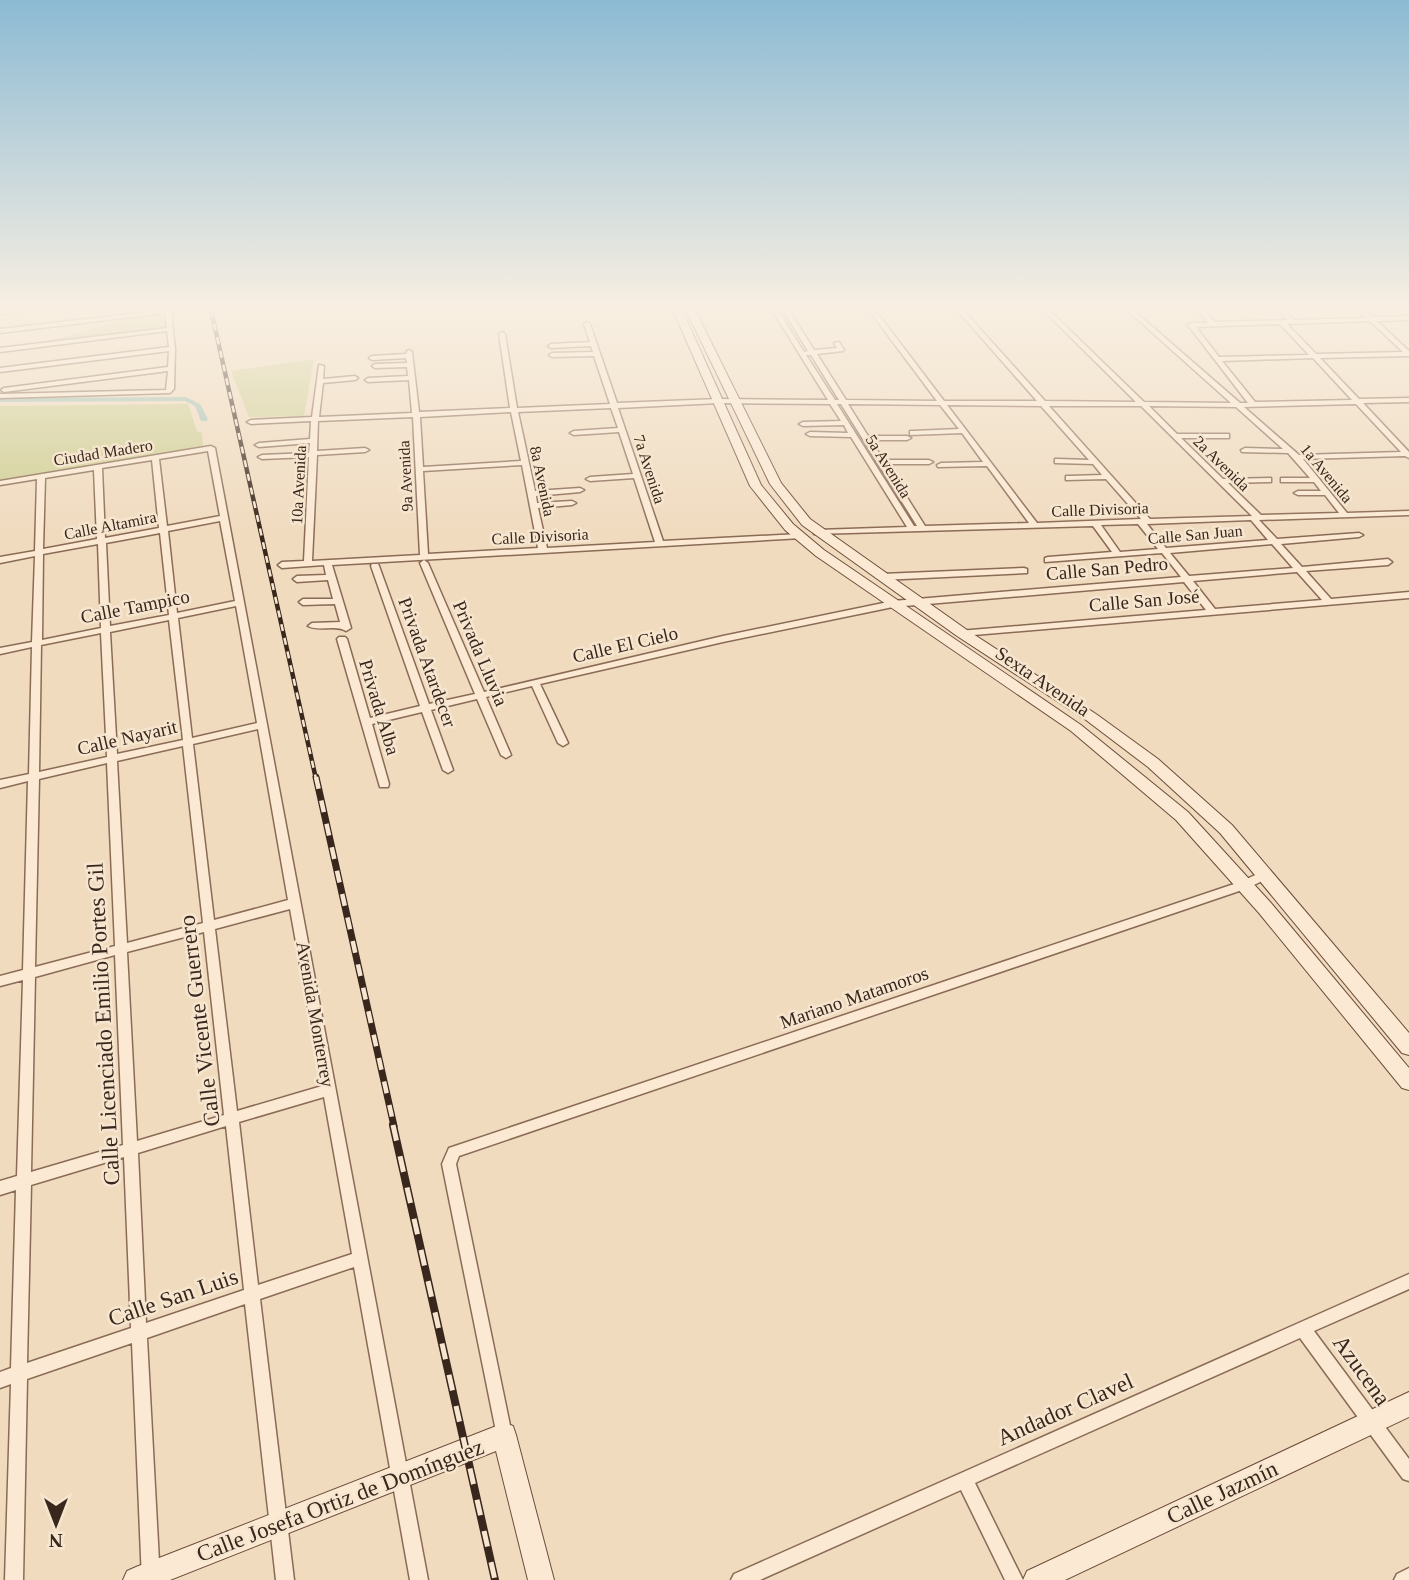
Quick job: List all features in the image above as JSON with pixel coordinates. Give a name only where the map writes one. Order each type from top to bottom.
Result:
[{"type":"main road","name":"Sexta Avenida","points":[[711,384],[756,486],[780,517],[799,536],[893,604],[1076,728],[1182,816],[1244,885],[1409,1082]]},
{"type":"main road","name":"Sexta Avenida","points":[[726,384],[776,484],[790,505],[817,532],[962,633],[1082,711],[1153,763],[1226,829],[1409,1047]]},
{"type":"main road","name":"Calle Jazmín","points":[[1036,1580],[1409,1404]]},
{"type":"main road","name":"Calle Josefa Ortiz de Domínguez","points":[[146,1578],[504,1435]]},
{"type":"main road","points":[[504,1435],[541,1580]]},
{"type":"street","points":[[0,391],[56,384]]},
{"type":"street","points":[[0,396],[167,392],[171,389],[171,384]]},
{"type":"street","name":"10a Avenida","points":[[308,563],[315,420],[320,384]]},
{"type":"street","name":"9a Avenida","points":[[412,384],[424,560]]},
{"type":"street","name":"8a Avenida","points":[[510,384],[543,550]]},
{"type":"street","name":"7a Avenida","points":[[607,384],[660,544]]},
{"type":"street","name":"5a Avenida","points":[[822,384],[912,530]]},
{"type":"street","name":"5a Avenida","points":[[831,384],[923,529]]},
{"type":"street","points":[[928,384],[1035,525]]},
{"type":"street","points":[[1026,384],[1145,522],[1164,551],[1213,612]]},
{"type":"street","name":"2a Avenida","points":[[1122,384],[1221,481],[1329,602]]},
{"type":"street","name":"1a Avenida","points":[[1215,384],[1294,454],[1345,515]]},
{"type":"street","points":[[1237,384],[1254,405]]},
{"type":"street","points":[[1341,384],[1408,455]]},
{"type":"street","points":[[251,422],[719,401],[1254,405],[1409,400]]},
{"type":"street","points":[[803,424],[846,423]]},
{"type":"street","points":[[574,433],[622,430]]},
{"type":"street","points":[[866,438],[964,431]]},
{"type":"street","points":[[810,434],[854,435]]},
{"type":"street","points":[[1175,436],[1226,436]]},
{"type":"street","points":[[259,445],[314,441]]},
{"type":"street","name":"Ciudad Madero","points":[[0,483],[211,448]]},
{"type":"street","name":"Avenida Monterrey","points":[[211,448],[402,1475],[419,1580]]},
{"type":"street","points":[[262,457],[365,450]]},
{"type":"street","points":[[1245,450],[1294,454],[1408,455]]},
{"type":"street","name":"Calle Vicente Guerrero","points":[[155,458],[285,1580]]},
{"type":"street","points":[[868,459],[929,462]]},
{"type":"street","points":[[1058,461],[1094,462]]},
{"type":"street","points":[[419,469],[525,463]]},
{"type":"street","points":[[941,465],[989,464]]},
{"type":"street","name":"Calle Licenciado Emilio Portes Gil","points":[[98,467],[138,1334],[146,1578]]},
{"type":"street","points":[[14,1580],[41,476]]},
{"type":"street","points":[[590,479],[638,476]]},
{"type":"street","points":[[1069,478],[1108,477]]},
{"type":"street","points":[[882,481],[892,480]]},
{"type":"street","points":[[1221,481],[1268,480]]},
{"type":"street","points":[[1284,480],[1316,480]]},
{"type":"street","points":[[531,494],[580,490]]},
{"type":"street","points":[[1298,493],[1326,493]]},
{"type":"street","points":[[533,506],[572,503]]},
{"type":"street","name":"Calle Divisoria","points":[[817,532],[1409,513]]},
{"type":"street","name":"Calle Altamira","points":[[0,560],[225,518]]},
{"type":"street","points":[[1095,523],[1118,555]]},
{"type":"street","name":"Calle San Juan","points":[[1048,560],[1359,535]]},
{"type":"street","name":"Calle Divisoria","points":[[282,565],[424,560],[543,550],[799,536]]},
{"type":"street","name":"Privada Lluvia","points":[[424,560],[506,755]]},
{"type":"street","points":[[312,626],[345,626],[327,562]]},
{"type":"street","name":"Calle San Pedro","points":[[893,604],[1388,562]]},
{"type":"street","name":"Privada Atardecer","points":[[375,566],[448,770]]},
{"type":"street","points":[[881,577],[1024,571]]},
{"type":"street","points":[[297,579],[332,577]]},
{"type":"street","name":"Calle San José","points":[[962,633],[1409,595]]},
{"type":"street","points":[[303,602],[338,601]]},
{"type":"street","name":"Calle Tampico","points":[[0,651],[240,603]]},
{"type":"street","name":"Calle El Cielo","points":[[366,722],[893,604]]},
{"type":"street","name":"Privada Alba","points":[[342,639],[384,784]]},
{"type":"street","points":[[536,683],[563,743]]},
{"type":"street","name":"Calle Nayarit","points":[[0,784],[263,725]]},
{"type":"street","name":"Mariano Matamoros","points":[[504,1435],[449,1164],[454,1152],[1244,885],[1264,875]]},
{"type":"street","points":[[0,981],[295,903]]},
{"type":"street","points":[[0,1188],[330,1089]]},
{"type":"street","name":"Calle San Luis","points":[[0,1380],[361,1258]]},
{"type":"street","name":"Andador Clavel","points":[[740,1580],[1409,1280]]},
{"type":"street","name":"Azucena","points":[[1302,1328],[1409,1474]]},
{"type":"street","points":[[964,1479],[1014,1580]]},
{"type":"street","points":[[1403,1580],[1409,1577]]},
{"type":"shaded area","points":[[236,384],[310,384],[304,416],[249,417]]},
{"type":"shaded area","points":[[188,404],[197,431],[202,433],[203,447],[0,481],[0,406]]},
{"type":"waterway","points":[[0,400],[186,399],[198,405],[204,419]]},
{"type":"railway","points":[[228,384],[316,779]]},
{"type":"railway","points":[[316,777],[394,1126]]},
{"type":"railway","points":[[393,1125],[495,1580]]}]
